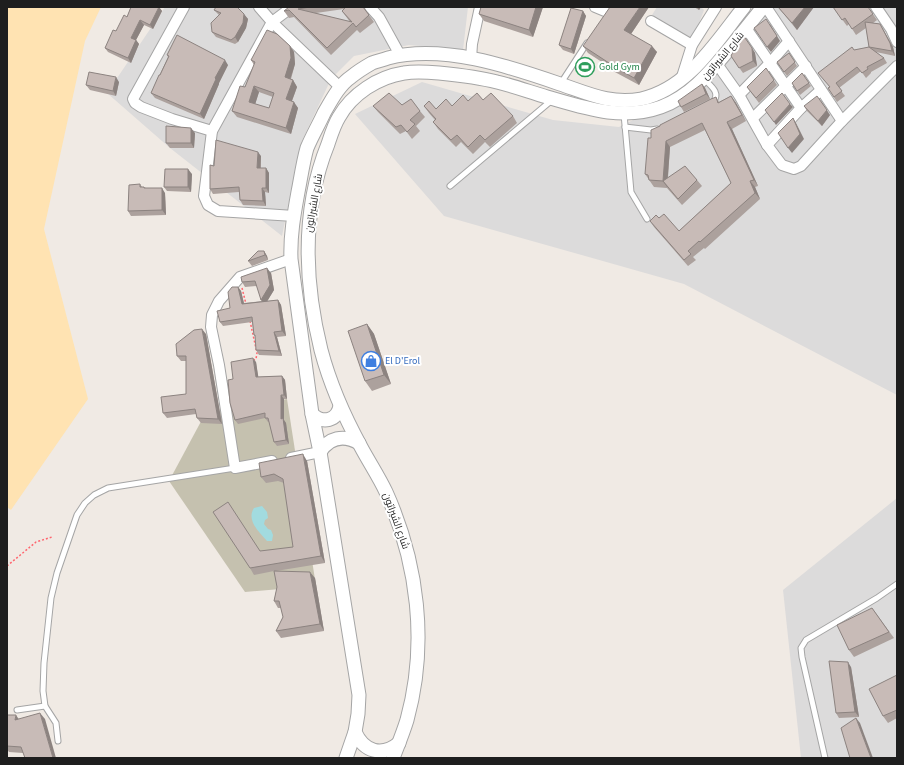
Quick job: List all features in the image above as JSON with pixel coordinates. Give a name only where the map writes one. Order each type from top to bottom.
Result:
[{"type":"street","points":[[184,7],[133,98],[137,106],[172,119],[212,131]]},
{"type":"street","points":[[259,7],[272,22],[341,88]]},
{"type":"street","points":[[292,7],[272,22],[212,131],[204,196],[208,205],[218,211],[294,216]]},
{"type":"street","points":[[370,7],[379,17],[400,55]]},
{"type":"street","points":[[471,59],[472,44],[480,7]]},
{"type":"street","points":[[595,7],[606,12]]},
{"type":"street","points":[[681,80],[692,45],[716,7]]},
{"type":"street","name":"شارع الشيراتون","points":[[346,758],[355,732],[359,695],[320,452],[312,414],[291,258],[294,216],[303,165],[308,147],[332,100],[349,78],[373,62],[400,55],[429,53],[471,59],[514,69],[595,97],[625,101],[640,99],[654,95],[681,80],[708,52],[744,7]]},
{"type":"street","points":[[765,7],[842,121]]},
{"type":"street","name":"شارع الشيراتون","points":[[393,758],[407,719],[416,673],[419,626],[414,580],[403,534],[385,490],[359,443],[332,387],[314,321],[307,251],[310,216],[316,182],[326,148],[339,116],[356,95],[379,80],[405,72],[465,76],[497,82],[624,121],[637,113],[661,107],[684,95],[704,79],[765,7]]},
{"type":"street","points":[[876,7],[891,29],[897,42]]},
{"type":"street","points":[[651,21],[692,45]]},
{"type":"street","points":[[746,28],[801,108]]},
{"type":"street","points":[[739,95],[789,41]]},
{"type":"street","points":[[716,64],[739,95],[767,145],[782,165],[794,169],[801,166],[842,121],[897,66]]},
{"type":"street","points":[[753,118],[806,66]]},
{"type":"street","points":[[767,145],[801,108],[821,90]]},
{"type":"street","points":[[291,258],[240,277],[219,301],[212,316],[211,327],[219,365],[235,468],[320,452],[330,441],[337,438],[352,439],[359,443]]},
{"type":"street","points":[[312,414],[320,419],[329,420],[337,415],[340,406]]},
{"type":"street","points":[[355,732],[363,745],[370,749],[385,751],[399,743]]},
{"type":"lane","points":[[561,84],[590,38]]},
{"type":"lane","points":[[704,79],[716,93],[714,101],[710,104]]},
{"type":"lane","points":[[450,186],[554,99]]},
{"type":"lane","points":[[647,219],[630,192],[624,121],[651,130],[666,126]]},
{"type":"lane","points":[[58,741],[56,723],[45,706],[43,691],[44,663],[51,598],[57,573],[77,515],[84,503],[94,494],[108,488],[235,468]]},
{"type":"lane","points":[[825,758],[801,648],[806,640],[877,598],[897,584]]},
{"type":"lane","points":[[17,710],[45,706]]},
{"type":"path","points":[[240,277],[247,307]]},
{"type":"path","points":[[248,315],[257,353],[256,359],[254,360]]},
{"type":"path","points":[[7,566],[36,542],[52,537]]},
{"type":"shaded area","points":[[165,7],[468,7],[463,50],[409,45],[354,56],[331,79],[301,143],[282,236],[170,148],[107,93]]},
{"type":"shaded area","points":[[657,7],[701,7],[704,10],[691,44],[652,15]]},
{"type":"shaded area","points":[[770,7],[897,7],[897,395],[684,284],[444,216],[355,114],[422,82],[553,120],[619,127],[696,89]]},
{"type":"shaded area","points":[[287,399],[316,586],[245,592],[169,481],[205,414]]},
{"type":"shaded area","points":[[897,498],[897,758],[801,758],[783,590]]},
{"type":"sand","points":[[7,7],[101,7],[85,41],[44,229],[88,399],[11,510],[7,507]]},
{"type":"water","points":[[262,506],[267,512],[268,518],[265,520],[264,524],[271,530],[273,535],[272,541],[267,541],[254,526],[252,521],[252,512],[254,508]]},
{"type":"building","points":[[131,7],[159,7],[150,25],[140,20],[131,38],[136,40],[128,58],[105,48],[113,30],[116,31],[124,15],[127,17]]},
{"type":"building","points":[[216,7],[237,7],[244,14],[243,23],[235,37],[231,40],[212,32],[211,23],[221,13],[214,10]]},
{"type":"building","points":[[289,7],[310,7],[298,9],[352,22],[342,11],[346,7],[363,7],[369,15],[356,27],[353,23],[327,48],[289,10],[284,11]]},
{"type":"building","points":[[481,7],[536,7],[529,30],[479,14]]},
{"type":"building","points":[[610,7],[640,7],[624,30],[652,46],[634,78],[609,64],[583,46]]},
{"type":"building","points":[[778,7],[805,7],[792,23]]},
{"type":"building","points":[[833,7],[868,7],[873,14],[852,29],[845,18],[842,20]]},
{"type":"building","points":[[571,8],[583,11],[571,49],[559,45]]},
{"type":"building","points":[[766,19],[777,36],[767,47],[754,28]]},
{"type":"building","points":[[865,22],[880,24],[890,43],[892,51],[869,47]]},
{"type":"building","points":[[267,30],[277,34],[290,46],[291,58],[285,77],[293,80],[286,99],[294,102],[286,128],[232,111],[240,86],[245,87],[255,62],[251,60]],"holes":[[[254,86],[274,93],[269,108],[249,102]]]},
{"type":"building","points":[[177,35],[225,60],[215,78],[216,79],[200,114],[151,93],[169,56],[167,55]]},
{"type":"building","points":[[743,35],[752,48],[753,61],[739,68],[731,56],[737,43]]},
{"type":"building","points":[[852,47],[854,50],[869,47],[884,58],[867,67],[868,69],[862,73],[857,67],[836,83],[842,91],[834,97],[828,88],[830,87],[818,73]]},
{"type":"building","points":[[789,53],[795,62],[784,72],[777,62]]},
{"type":"building","points":[[766,68],[774,80],[756,98],[747,87]]},
{"type":"building","points":[[89,72],[116,77],[113,91],[86,85]]},
{"type":"building","points":[[802,73],[809,83],[797,91],[792,83]]},
{"type":"building","points":[[702,84],[706,94],[681,107],[678,101]]},
{"type":"building","points":[[389,93],[402,105],[411,99],[420,111],[410,120],[415,124],[407,132],[401,125],[396,127],[373,106]]},
{"type":"building","points":[[477,93],[483,100],[491,93],[513,116],[485,140],[480,135],[468,147],[457,135],[451,140],[433,122],[436,119],[424,106],[429,101],[436,109],[446,99],[452,106],[463,95],[468,101]]},
{"type":"building","points":[[782,93],[790,104],[774,122],[765,110]]},
{"type":"building","points":[[731,96],[742,115],[727,122],[754,180],[750,181],[755,193],[688,251],[691,254],[684,260],[650,221],[656,215],[659,218],[664,214],[679,231],[731,183],[702,123],[666,141],[663,181],[649,180],[648,175],[645,174],[648,138],[651,138],[651,130],[711,99],[716,97],[718,103]]},
{"type":"building","points":[[817,96],[827,110],[818,121],[804,106]]},
{"type":"building","points":[[793,118],[800,134],[788,148],[778,133]]},
{"type":"building","points":[[166,126],[191,128],[191,143],[166,143]]},
{"type":"building","points":[[216,140],[258,152],[257,168],[266,168],[266,188],[262,188],[263,201],[240,200],[239,187],[210,189],[210,165],[214,166]]},
{"type":"building","points":[[685,166],[697,180],[678,199],[663,181]]},
{"type":"building","points":[[165,169],[188,169],[188,187],[164,187]]},
{"type":"building","points":[[140,184],[140,187],[144,188],[162,188],[162,210],[128,211],[129,185]]},
{"type":"building","points":[[258,251],[264,251],[265,255],[248,261]]},
{"type":"building","points":[[267,268],[270,285],[261,300],[255,281],[242,282],[241,277]]},
{"type":"building","points":[[232,287],[238,287],[242,304],[278,300],[282,331],[274,332],[279,351],[256,350],[252,317],[220,322],[217,311],[230,308],[228,292]]},
{"type":"building","points":[[367,324],[384,375],[365,381],[348,331]]},
{"type":"building","points":[[202,329],[218,419],[197,418],[195,409],[163,413],[161,397],[186,394],[186,356],[177,356],[176,344],[194,330]]},
{"type":"building","points":[[253,358],[256,377],[282,376],[284,395],[281,395],[281,419],[283,418],[286,440],[274,442],[268,418],[265,418],[265,413],[235,420],[230,403],[228,380],[233,379],[231,362]]},
{"type":"building","points":[[303,454],[321,556],[250,568],[213,512],[228,502],[260,551],[293,547],[283,479],[274,474],[261,477],[259,463]]},
{"type":"building","points":[[274,571],[310,572],[320,624],[276,631],[283,617],[279,601],[274,601],[277,587]]},
{"type":"building","points":[[872,608],[889,632],[849,650],[837,625]]},
{"type":"building","points":[[829,661],[848,662],[855,712],[836,713]]},
{"type":"building","points":[[897,675],[897,710],[883,716],[869,689]]},
{"type":"building","points":[[40,713],[53,758],[25,758],[21,747],[7,746],[7,715],[16,715],[15,720]]},
{"type":"building","points":[[856,718],[871,758],[850,758],[841,728]]},
{"type":"place","name":"Gold Gym","points":[[585,67]]},
{"type":"place","name":"El D'Erol","points":[[371,361]]}]
